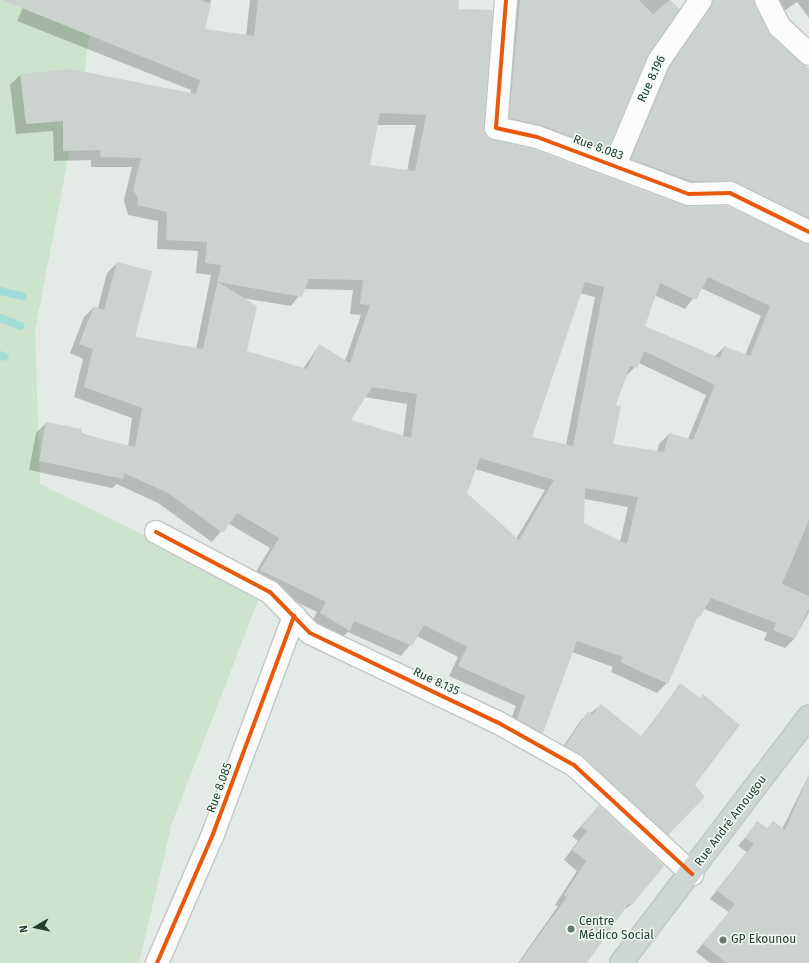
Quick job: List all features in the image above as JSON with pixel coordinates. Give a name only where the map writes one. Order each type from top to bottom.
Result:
[{"type":"main road","name":"Rue André Amougou","points":[[621,963],[692,874],[809,716]]},
{"type":"street","name":"Rue 8.083","points":[[506,0],[496,128],[537,137],[689,194],[730,193],[809,232]]},
{"type":"street","name":"Rue 8.196","points":[[615,165],[658,62],[701,0]]},
{"type":"street","points":[[766,0],[780,27],[809,54]]},
{"type":"street","name":"Rue 8.135","points":[[156,532],[270,592],[310,633],[497,722],[574,766],[692,874]]},
{"type":"street","name":"Rue 8.085","points":[[157,963],[213,834],[294,616]]},
{"type":"green space","points":[[0,0],[94,0],[84,75],[35,331],[40,484],[261,593],[172,823],[139,963],[0,963]]},
{"type":"building","points":[[2,0],[200,0],[211,4],[205,29],[254,36],[258,0],[459,0],[458,9],[493,10],[484,127],[488,138],[533,149],[685,206],[727,206],[809,244],[809,520],[782,584],[809,596],[809,608],[795,639],[773,630],[776,623],[711,598],[700,617],[698,616],[668,684],[620,662],[623,657],[577,641],[543,733],[517,719],[525,696],[458,666],[467,647],[424,625],[412,646],[354,621],[350,631],[320,613],[326,602],[260,570],[279,538],[237,513],[223,533],[168,493],[124,473],[123,479],[39,461],[46,422],[82,429],[81,434],[135,447],[142,408],[84,387],[93,349],[79,344],[94,306],[104,310],[117,262],[152,271],[135,337],[203,349],[221,265],[205,263],[207,242],[166,240],[167,212],[137,205],[138,198],[133,190],[141,158],[101,157],[100,150],[63,151],[63,121],[26,124],[20,74],[70,69],[196,94],[200,80]],"holes":[[[380,113],[426,115],[415,171],[370,165]],[[708,277],[770,306],[750,356],[724,346],[720,358],[645,326],[660,283],[696,300]],[[309,279],[363,280],[360,304],[370,305],[350,363],[319,344],[307,369],[247,351],[257,306],[218,282],[302,297]],[[585,282],[604,287],[573,446],[532,437]],[[644,351],[715,385],[693,440],[669,433],[664,452],[613,444],[621,406],[616,405],[630,366],[638,368]],[[372,387],[417,394],[411,438],[351,420]],[[480,458],[554,480],[519,540],[467,493]],[[585,488],[638,497],[627,544],[584,523]]]},
{"type":"building","points":[[520,0],[639,0],[653,14],[670,0],[680,9],[647,57],[608,150],[541,125],[509,118]]},
{"type":"building","points":[[713,0],[754,0],[771,36],[809,69],[809,218],[735,182],[691,181],[631,159],[669,68]]},
{"type":"building","points":[[680,683],[700,698],[703,694],[740,725],[695,785],[705,797],[668,835],[582,756],[565,746],[588,711],[592,715],[601,704],[642,737]]},
{"type":"building","points":[[809,775],[809,963],[726,963],[703,944],[735,904],[717,891],[754,844],[745,838],[757,821],[767,828],[773,821],[785,830]]},
{"type":"building","points":[[599,805],[664,866],[632,905],[629,903],[587,963],[519,963],[567,897],[564,895],[586,861],[572,850],[587,831],[581,827]]},
{"type":"waterway","points":[[0,291],[22,296]]},
{"type":"waterway","points":[[0,318],[21,326]]},
{"type":"waterway","points":[[0,355],[5,357]]},
{"type":"cycle path","points":[[506,0],[496,128],[537,137],[689,194],[730,193],[809,232]]},
{"type":"cycle path","points":[[156,532],[270,592],[310,633],[497,722],[574,765],[692,874]]},
{"type":"cycle path","points":[[157,963],[213,834],[294,616]]},
{"type":"place","name":"Centre Médico Social","points":[[571,929]]},
{"type":"place","name":"GP Ekounou","points":[[723,940]]}]
